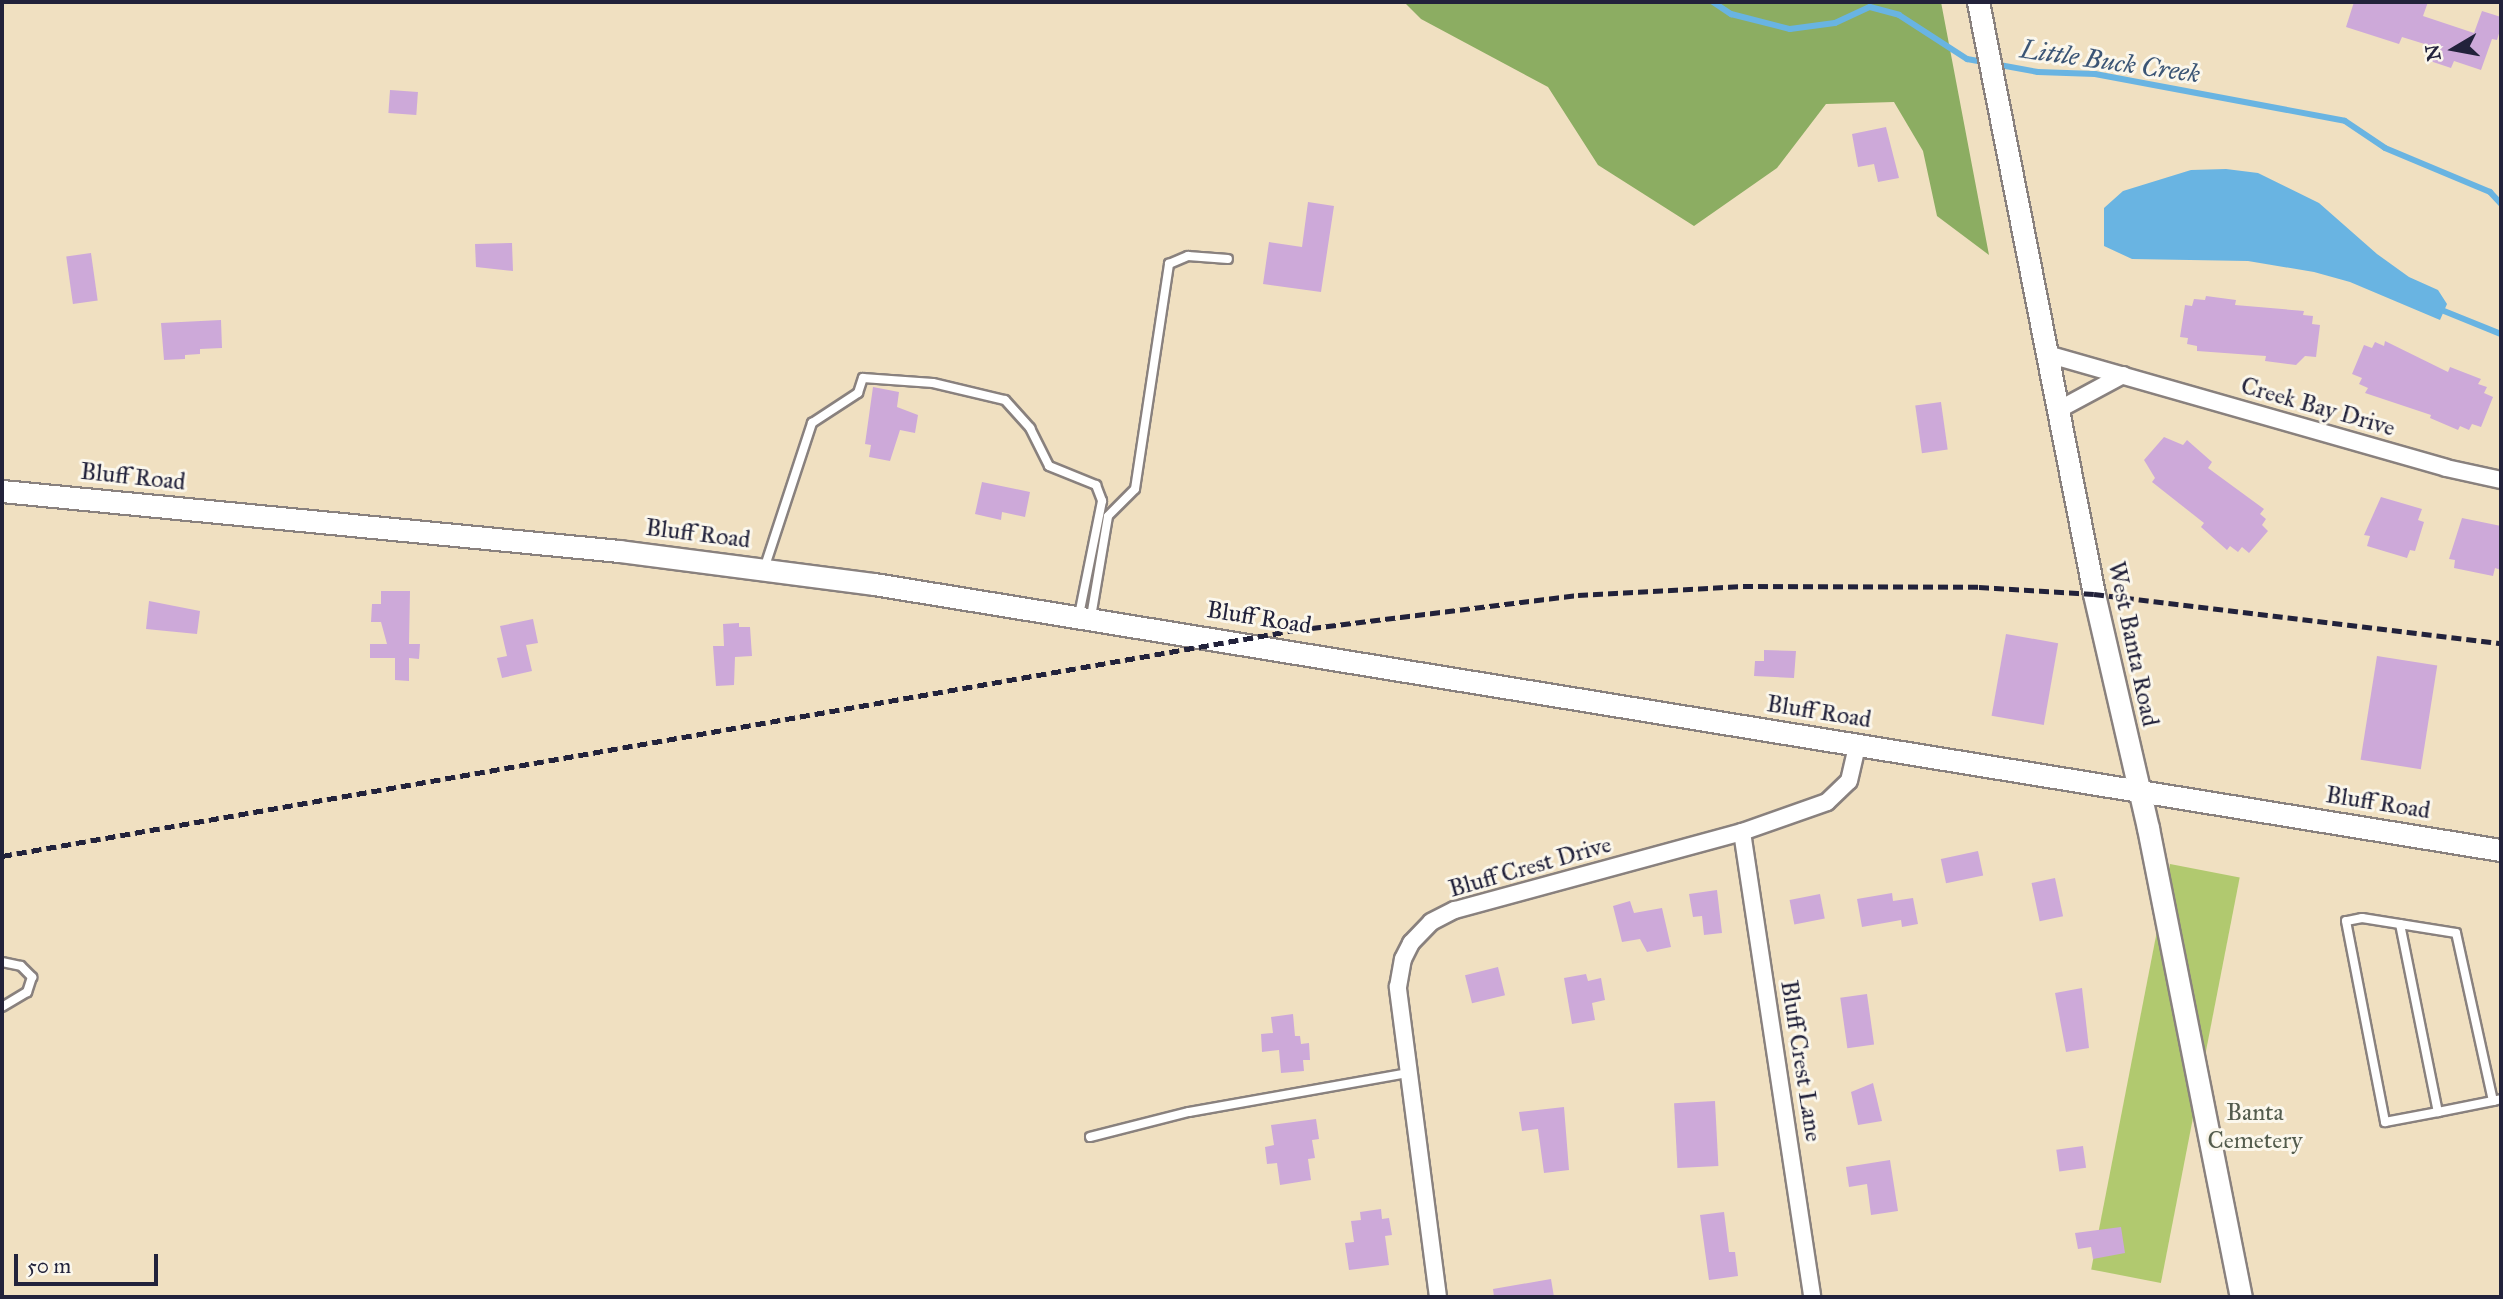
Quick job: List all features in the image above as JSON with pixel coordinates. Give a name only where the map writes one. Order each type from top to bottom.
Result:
[{"type":"main road","name":"West Banta Road","points":[[1978,4],[2058,410],[2241,1297]]},
{"type":"main road","name":"Bluff Road","points":[[2,491],[764,569],[1085,616],[2501,850]]},
{"type":"street","name":"Creek Bay Drive","points":[[2047,354],[2446,468],[2501,480]]},
{"type":"street","points":[[2058,410],[2123,375]]},
{"type":"street","name":"Bluff Crest Drive","points":[[1438,1297],[1399,978],[1411,943],[1431,922],[1455,910],[1742,832],[1837,797],[1849,781],[1857,745]]},
{"type":"street","name":"Bluff Crest Lane","points":[[1742,832],[1812,1297]]},
{"type":"lane","points":[[1085,616],[1108,516],[1135,489],[1169,264],[1188,256],[1228,259]]},
{"type":"lane","points":[[764,569],[811,423],[859,393],[863,378],[933,383],[1005,400],[1030,428],[1049,466],[1096,485],[1102,501],[1085,616]]},
{"type":"lane","points":[[2346,921],[2400,924],[2456,933],[2497,1100],[2385,1122],[2345,933],[2346,921]]},
{"type":"lane","points":[[2400,924],[2438,1112]]},
{"type":"lane","points":[[2,962],[21,966],[32,977],[27,992],[2,1007]]},
{"type":"lane","points":[[1090,1137],[1189,1112],[1409,1073]]},
{"type":"green space","points":[[1404,2],[1941,2],[1989,255],[1937,216],[1923,151],[1894,102],[1826,104],[1777,168],[1694,226],[1598,165],[1548,87],[1421,19]]},
{"type":"green space","points":[[2170,864],[2240,878],[2161,1283],[2091,1269]]},
{"type":"water","points":[[2226,169],[2258,173],[2319,203],[2377,254],[2409,277],[2438,290],[2447,304],[2440,320],[2350,282],[2314,272],[2248,261],[2132,259],[2104,246],[2104,208],[2123,191],[2191,170]]},
{"type":"building","points":[[2354,2],[2428,2],[2423,16],[2474,33],[2482,11],[2501,17],[2501,27],[2497,40],[2492,39],[2481,70],[2454,61],[2451,68],[2427,60],[2431,46],[2402,37],[2399,44],[2346,27]]},
{"type":"building","points":[[390,90],[418,92],[416,115],[388,113]]},
{"type":"building","points":[[1886,127],[1899,178],[1878,182],[1874,164],[1858,167],[1852,134]]},
{"type":"building","points":[[1308,202],[1334,206],[1321,292],[1263,284],[1269,242],[1302,247]]},
{"type":"building","points":[[512,243],[513,271],[476,267],[475,244]]},
{"type":"building","points":[[91,253],[98,301],[73,304],[66,256]]},
{"type":"building","points":[[2206,296],[2236,300],[2235,305],[2304,311],[2303,315],[2313,316],[2312,324],[2320,325],[2316,357],[2305,356],[2296,365],[2265,361],[2266,356],[2197,351],[2197,346],[2187,344],[2188,338],[2180,337],[2185,305],[2192,306],[2194,299],[2205,300]]},
{"type":"building","points":[[221,320],[222,348],[200,349],[200,354],[185,355],[185,359],[164,360],[161,323]]},
{"type":"building","points":[[2385,341],[2448,372],[2450,367],[2481,379],[2478,384],[2487,387],[2484,393],[2493,397],[2481,427],[2472,424],[2469,430],[2460,426],[2458,430],[2430,418],[2431,415],[2365,393],[2368,388],[2359,384],[2362,378],[2352,374],[2364,345],[2372,348],[2375,342],[2384,346]]},
{"type":"building","points":[[873,387],[899,392],[897,407],[918,415],[915,433],[900,430],[890,461],[869,457],[871,445],[865,444]]},
{"type":"building","points":[[1941,402],[1948,450],[1922,453],[1915,406]]},
{"type":"building","points":[[2164,437],[2183,445],[2187,440],[2212,462],[2208,468],[2264,509],[2260,514],[2266,519],[2262,525],[2268,531],[2249,553],[2242,547],[2238,552],[2230,546],[2227,550],[2201,527],[2204,523],[2152,482],[2155,478],[2144,460]]},
{"type":"building","points":[[982,482],[1030,492],[1025,517],[1002,512],[1001,520],[975,514]]},
{"type":"building","points":[[2381,497],[2422,509],[2418,520],[2424,522],[2415,551],[2410,550],[2407,558],[2367,546],[2370,536],[2364,535]]},
{"type":"building","points":[[2462,518],[2501,526],[2501,570],[2495,568],[2493,576],[2454,568],[2455,560],[2449,559]]},
{"type":"building","points":[[381,591],[410,591],[409,644],[420,644],[419,659],[409,658],[409,681],[395,680],[395,658],[370,658],[370,644],[387,644],[381,622],[371,622],[372,604],[381,604]]},
{"type":"building","points":[[149,601],[200,611],[197,634],[146,629]]},
{"type":"building","points":[[533,619],[538,643],[526,645],[532,671],[502,678],[497,658],[507,656],[500,626]]},
{"type":"building","points":[[739,623],[739,627],[750,627],[752,656],[735,657],[734,685],[716,686],[713,646],[724,646],[723,624]]},
{"type":"building","points":[[2006,634],[2058,643],[2044,725],[1992,716]]},
{"type":"building","points":[[1764,650],[1796,651],[1794,678],[1754,676],[1755,661],[1764,661]]},
{"type":"building","points":[[2377,656],[2437,666],[2421,769],[2361,760]]},
{"type":"building","points":[[1978,851],[1983,875],[1946,883],[1941,859]]},
{"type":"building","points":[[2055,878],[2063,916],[2040,921],[2032,883]]},
{"type":"building","points":[[1717,890],[1722,933],[1704,935],[1702,916],[1693,917],[1689,894]]},
{"type":"building","points":[[1892,893],[1893,901],[1913,898],[1918,924],[1902,927],[1901,920],[1862,927],[1857,899]]},
{"type":"building","points":[[1820,894],[1825,919],[1794,924],[1790,900]]},
{"type":"building","points":[[1630,901],[1634,913],[1662,908],[1671,947],[1647,952],[1640,939],[1622,942],[1613,906]]},
{"type":"building","points":[[1498,967],[1505,995],[1472,1003],[1465,975]]},
{"type":"building","points":[[1586,974],[1588,981],[1601,978],[1605,1000],[1592,1003],[1595,1020],[1572,1024],[1564,978]]},
{"type":"building","points":[[2082,988],[2089,1048],[2066,1052],[2055,993]]},
{"type":"building","points":[[1867,994],[1874,1045],[1847,1048],[1840,998]]},
{"type":"building","points":[[1293,1014],[1295,1036],[1300,1036],[1301,1044],[1309,1043],[1310,1060],[1303,1060],[1304,1071],[1281,1073],[1279,1050],[1262,1052],[1261,1034],[1273,1033],[1271,1017]]},
{"type":"building","points":[[1873,1083],[1882,1121],[1858,1125],[1851,1092]]},
{"type":"building","points":[[1715,1101],[1718,1166],[1677,1168],[1674,1103]]},
{"type":"building","points":[[1564,1107],[1569,1170],[1544,1173],[1538,1129],[1522,1131],[1519,1112]]},
{"type":"building","points":[[1316,1119],[1319,1139],[1312,1140],[1315,1158],[1308,1159],[1311,1180],[1280,1185],[1277,1163],[1267,1164],[1265,1147],[1274,1145],[1271,1125]]},
{"type":"building","points":[[2083,1146],[2086,1168],[2059,1172],[2056,1150]]},
{"type":"building","points":[[1890,1160],[1898,1211],[1871,1215],[1867,1184],[1849,1187],[1846,1167]]},
{"type":"building","points":[[1381,1209],[1382,1219],[1389,1218],[1392,1235],[1385,1236],[1389,1265],[1349,1270],[1345,1243],[1354,1242],[1351,1221],[1361,1220],[1360,1212]]},
{"type":"building","points":[[1724,1212],[1729,1252],[1735,1252],[1738,1276],[1709,1280],[1700,1215]]},
{"type":"building","points":[[2121,1227],[2125,1253],[2093,1259],[2091,1247],[2078,1249],[2075,1233]]},
{"type":"building","points":[[1551,1279],[1554,1297],[1494,1297],[1493,1289]]},
{"type":"waterway","name":"Little Buck Creek","points":[[1713,2],[1731,14],[1790,29],[1835,23],[1870,7],[1899,15],[1967,59],[2038,72],[2095,74],[2345,121],[2385,148],[2490,192],[2501,204]]},
{"type":"waterway","points":[[2444,311],[2501,334]]},
{"type":"railway","points":[[2,856],[1296,630],[1578,595],[1743,586],[1979,587],[2094,594],[2501,643]]},
{"type":"park label","name":"Banta Cemetery","points":[[2255,1127]]}]
